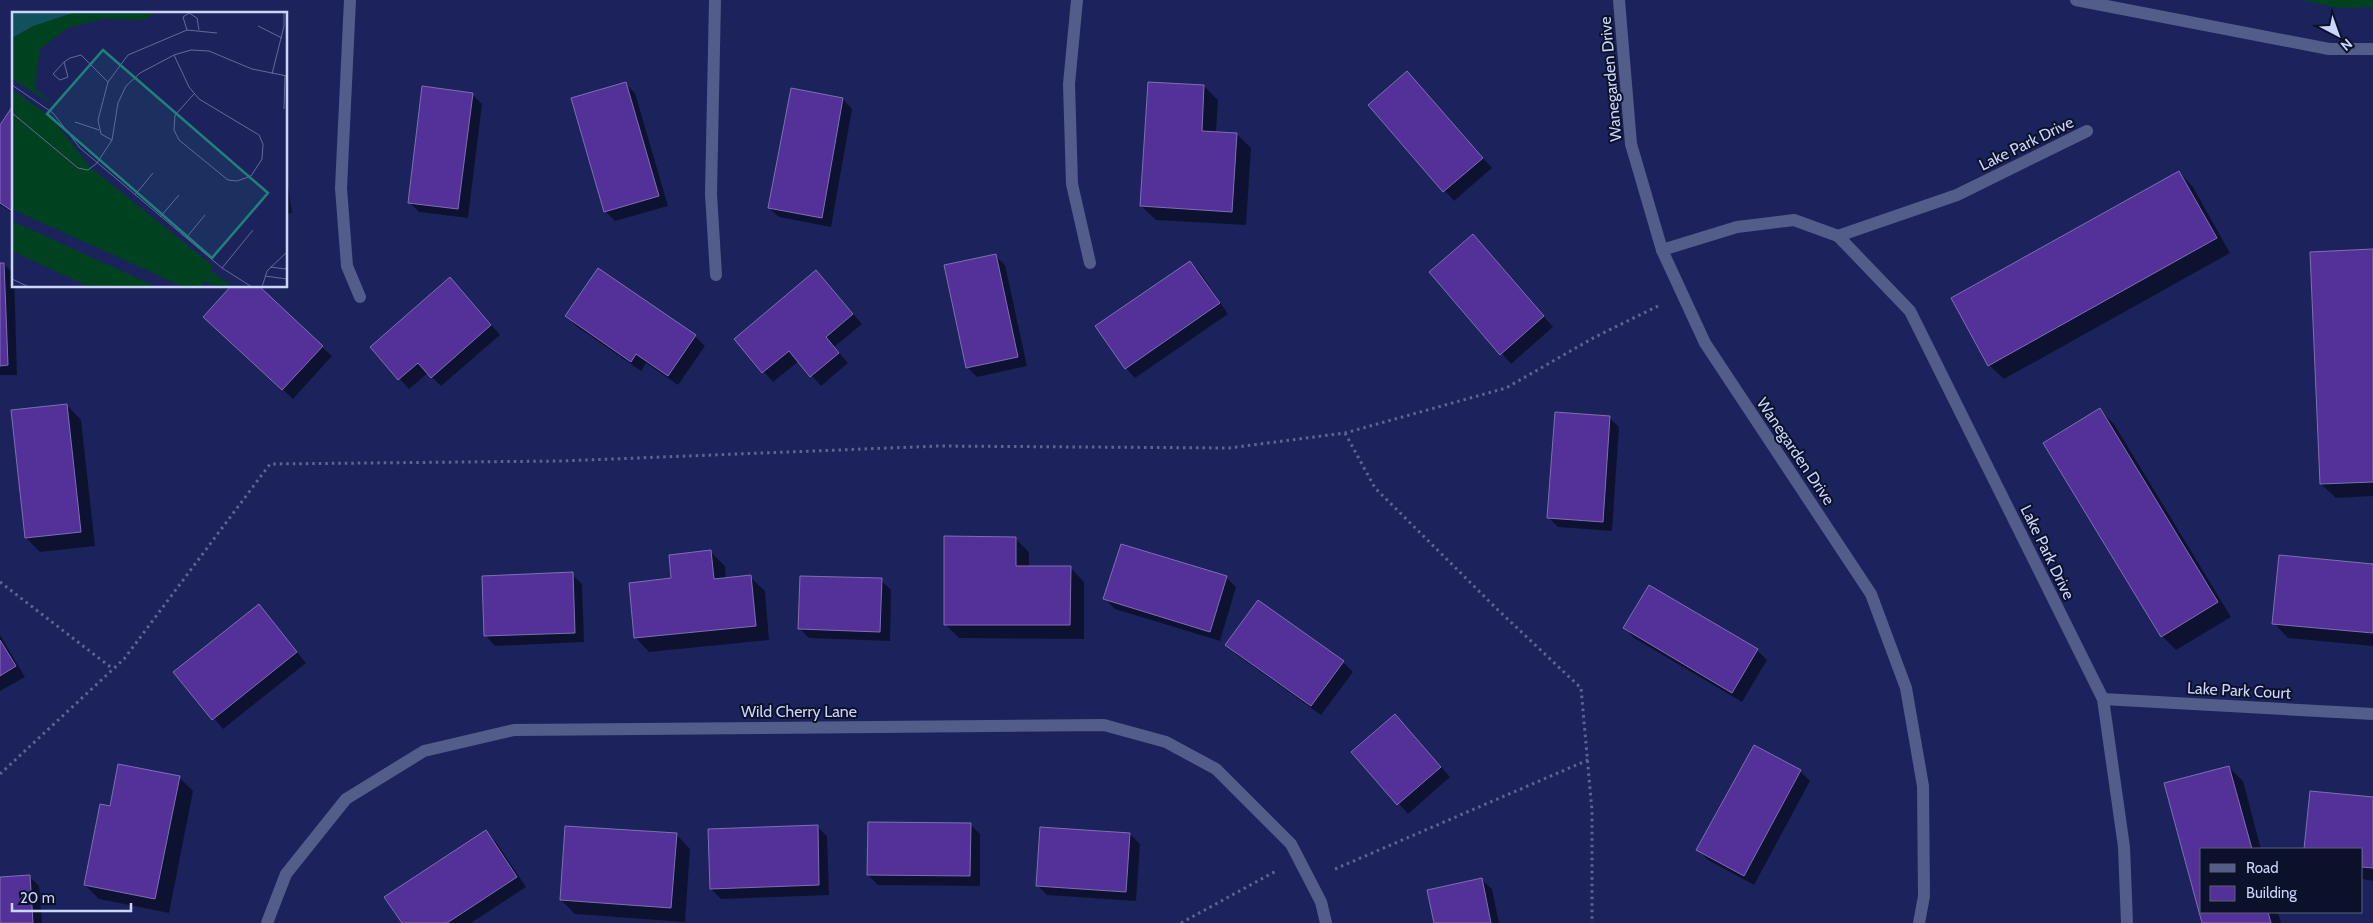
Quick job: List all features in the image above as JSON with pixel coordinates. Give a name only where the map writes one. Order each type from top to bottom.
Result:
[{"type":"street","points":[[350,0],[342,188],[347,266],[360,297]]},
{"type":"street","points":[[715,0],[711,194],[716,275]]},
{"type":"street","points":[[1077,0],[1069,84],[1072,184],[1090,263]]},
{"type":"street","name":"Wanegarden Drive","points":[[1619,0],[1631,144],[1662,250],[1705,343],[1871,594],[1906,688],[1923,786],[1924,896],[1919,923]]},
{"type":"street","points":[[2076,0],[2329,49],[2373,48]]},
{"type":"street","name":"Lake Park Drive","points":[[1838,236],[1957,195],[2087,131]]},
{"type":"street","name":"Lake Park Drive","points":[[1662,250],[1737,227],[1794,220],[1838,236],[1910,311],[2104,699],[2124,847],[2127,923]]},
{"type":"street","name":"Lake Park Court","points":[[2104,699],[2373,714]]},
{"type":"street","name":"Wild Cherry Lane","points":[[267,923],[286,874],[346,799],[424,751],[514,730],[1104,725],[1166,742],[1216,769],[1291,844],[1321,902],[1326,923]]},
{"type":"path","points":[[0,774],[124,659],[270,464],[561,461],[939,446],[1229,448],[1345,433],[1506,388],[1595,337],[1682,294]]},
{"type":"path","points":[[1345,433],[1375,488],[1498,610],[1581,688],[1592,811],[1592,923]]},
{"type":"path","points":[[0,582],[114,669]]},
{"type":"path","points":[[1310,880],[1588,760]]},
{"type":"path","points":[[1181,923],[1298,859]]},
{"type":"green space","points":[[2301,0],[2373,0],[2373,7],[2338,8]]},
{"type":"building","points":[[1407,71],[1483,158],[1443,192],[1368,105]]},
{"type":"building","points":[[626,82],[659,196],[604,212],[571,98]]},
{"type":"building","points":[[1148,82],[1204,85],[1202,131],[1237,133],[1232,212],[1140,206]]},
{"type":"building","points":[[422,86],[473,93],[458,209],[408,203]]},
{"type":"building","points":[[791,88],[843,98],[822,218],[768,208]]},
{"type":"building","points":[[12,107],[12,211],[0,203],[0,125]]},
{"type":"building","points":[[2179,171],[2217,238],[1988,366],[1951,298]]},
{"type":"building","points":[[1473,234],[1544,316],[1500,355],[1429,272]]},
{"type":"building","points":[[2373,249],[2373,482],[2320,484],[2310,252]]},
{"type":"building","points":[[996,254],[1018,357],[966,368],[944,265]]},
{"type":"building","points":[[1190,261],[1220,303],[1125,369],[1095,326]]},
{"type":"building","points":[[0,263],[4,263],[8,365],[0,366]]},
{"type":"building","points":[[598,268],[696,335],[668,376],[636,354],[631,362],[565,316]]},
{"type":"building","points":[[816,270],[853,314],[826,337],[839,353],[810,377],[789,351],[762,373],[734,339]]},
{"type":"building","points":[[450,277],[491,325],[431,378],[418,363],[398,380],[370,347]]},
{"type":"building","points":[[229,288],[261,288],[323,346],[282,390],[203,317]]},
{"type":"building","points":[[67,404],[81,532],[25,538],[11,410]]},
{"type":"building","points":[[2100,408],[2218,602],[2161,637],[2043,443]]},
{"type":"building","points":[[1555,412],[1610,416],[1603,522],[1547,518]]},
{"type":"building","points":[[944,536],[1016,537],[1016,566],[1071,566],[1070,625],[944,625]]},
{"type":"building","points":[[1121,544],[1227,576],[1210,632],[1103,599]]},
{"type":"building","points":[[711,550],[714,579],[751,575],[756,626],[634,638],[629,583],[671,578],[669,555]]},
{"type":"building","points":[[2279,555],[2373,564],[2373,633],[2272,624]]},
{"type":"building","points":[[573,572],[575,633],[484,636],[482,576]]},
{"type":"building","points":[[800,576],[882,578],[880,632],[798,629]]},
{"type":"building","points":[[1649,585],[1758,649],[1732,693],[1623,628]]},
{"type":"building","points":[[1258,600],[1344,661],[1311,706],[1225,645]]},
{"type":"building","points":[[259,604],[297,652],[212,720],[173,672]]},
{"type":"building","points":[[0,640],[16,666],[0,676]]},
{"type":"building","points":[[1395,714],[1441,767],[1397,805],[1351,752]]},
{"type":"building","points":[[1754,745],[1801,770],[1744,876],[1696,850]]},
{"type":"building","points":[[118,764],[180,776],[155,899],[84,885],[100,804],[110,806]]},
{"type":"building","points":[[2229,766],[2252,848],[2200,848],[2200,913],[2268,913],[2271,923],[2202,923],[2164,783]]},
{"type":"building","points":[[2310,791],[2373,797],[2373,868],[2363,867],[2363,848],[2304,848]]},
{"type":"building","points":[[868,822],[971,823],[970,876],[867,875]]},
{"type":"building","points":[[818,825],[819,885],[710,889],[708,829]]},
{"type":"building","points":[[565,826],[677,833],[671,908],[560,900]]},
{"type":"building","points":[[1040,827],[1130,833],[1126,892],[1036,886]]},
{"type":"building","points":[[486,830],[517,877],[447,923],[402,923],[384,897]]},
{"type":"building","points":[[30,875],[33,923],[0,923],[0,877]]},
{"type":"building","points":[[1482,878],[1491,923],[1434,923],[1427,890]]}]
